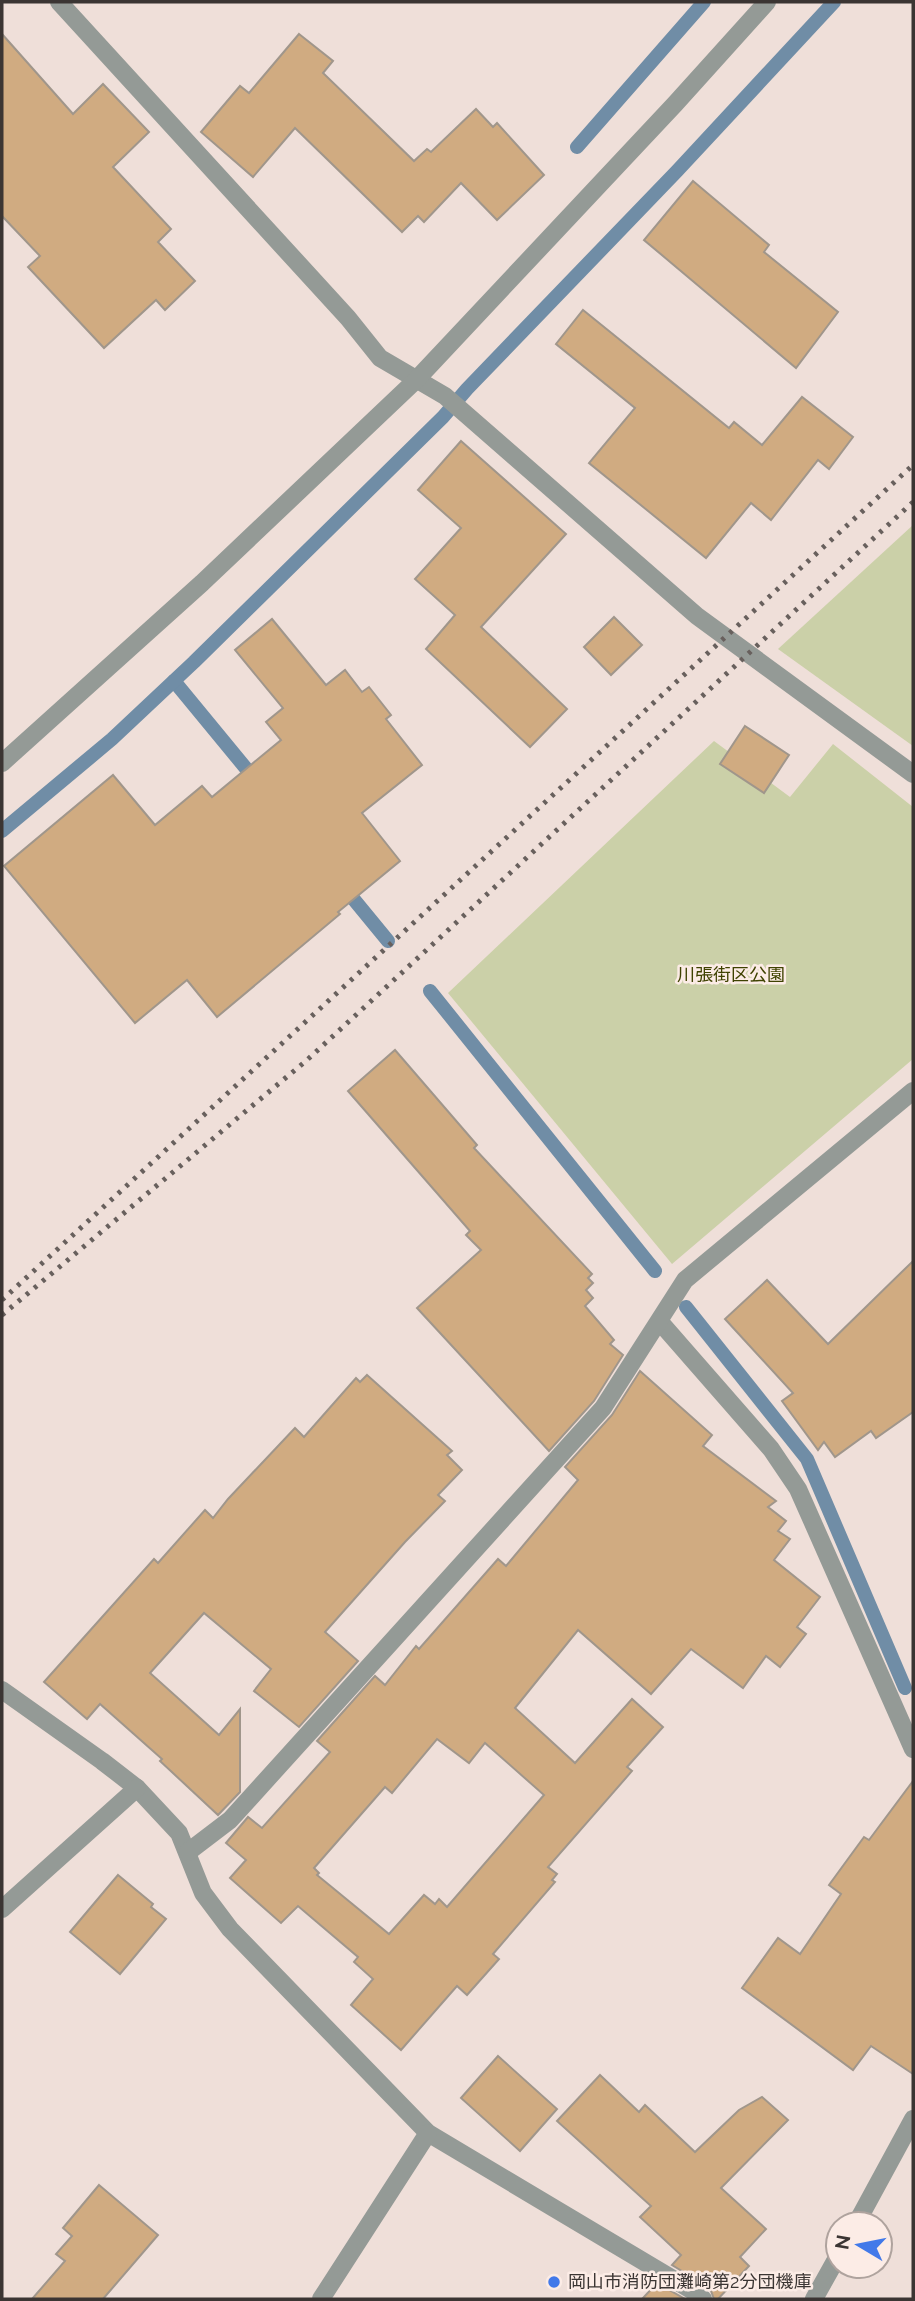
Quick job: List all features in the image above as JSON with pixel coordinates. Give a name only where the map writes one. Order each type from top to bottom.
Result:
[{"type":"street","points":[[59,2],[348,318],[380,358],[445,396],[697,616],[913,774]]},
{"type":"street","points":[[2,763],[202,583],[416,380],[676,104],[767,2]]},
{"type":"street","points":[[188,1852],[230,1820],[603,1408],[685,1280],[913,1091]]},
{"type":"street","points":[[660,1322],[771,1449],[798,1489],[913,1749]]},
{"type":"street","points":[[2,1690],[137,1788],[179,1833],[203,1894],[230,1929],[428,2133],[703,2299]]},
{"type":"street","points":[[2,1909],[137,1788]]},
{"type":"street","points":[[864,2210],[913,2119]]},
{"type":"street","points":[[321,2299],[428,2133]]},
{"type":"street","points":[[814,2299],[825,2280]]},
{"type":"green space","points":[[913,525],[913,746],[778,649]]},
{"type":"green space","name":"川張街区公園","points":[[714,741],[790,797],[833,744],[913,807],[913,1059],[672,1264],[448,993]]},
{"type":"building","points":[[2,34],[73,114],[103,84],[149,132],[113,167],[171,229],[158,242],[195,281],[165,310],[156,300],[104,348],[28,267],[40,256],[2,216]]},
{"type":"building","points":[[299,34],[333,61],[323,73],[414,161],[427,149],[431,152],[476,109],[493,127],[497,123],[544,175],[497,220],[461,183],[424,222],[418,216],[402,232],[295,128],[253,177],[201,132],[240,86],[249,93]]},
{"type":"building","points":[[693,181],[769,245],[764,252],[838,312],[796,368],[644,240]]},
{"type":"building","points":[[583,310],[729,428],[734,422],[762,445],[802,397],[853,437],[829,469],[818,460],[771,520],[751,503],[706,558],[589,463],[635,408],[556,344]]},
{"type":"building","points":[[461,441],[566,534],[481,627],[567,709],[530,747],[426,649],[455,615],[415,579],[461,528],[418,490]]},
{"type":"building","points":[[614,617],[642,645],[611,675],[584,647]]},
{"type":"building","points":[[272,619],[326,685],[345,670],[362,692],[369,687],[391,715],[386,719],[422,765],[362,813],[400,861],[217,1017],[187,980],[135,1023],[4,866],[113,775],[155,825],[202,786],[212,797],[281,740],[266,722],[283,708],[235,650]]},
{"type":"building","points":[[745,726],[789,755],[764,793],[720,764]]},
{"type":"building","points":[[395,1050],[477,1145],[474,1148],[592,1274],[588,1278],[593,1283],[586,1290],[593,1298],[585,1306],[614,1340],[610,1344],[623,1355],[594,1401],[549,1451],[417,1308],[481,1250],[466,1235],[470,1231],[348,1091]]},
{"type":"building","points":[[913,1261],[913,1412],[876,1438],[871,1431],[835,1457],[824,1442],[818,1450],[782,1401],[793,1393],[725,1319],[767,1280],[828,1344]]},
{"type":"building","points":[[640,1371],[712,1435],[703,1446],[776,1501],[768,1507],[786,1521],[778,1531],[790,1539],[774,1560],[820,1597],[797,1627],[806,1634],[780,1667],[766,1656],[743,1688],[691,1649],[651,1694],[578,1630],[515,1708],[575,1763],[632,1699],[663,1727],[627,1767],[632,1771],[548,1867],[557,1874],[552,1880],[555,1882],[493,1954],[499,1959],[467,1995],[457,1986],[401,2050],[351,2005],[373,1979],[354,1962],[358,1957],[298,1906],[281,1923],[230,1878],[246,1860],[226,1843],[248,1817],[262,1828],[330,1752],[317,1741],[375,1676],[385,1685],[416,1646],[419,1649],[498,1559],[506,1566],[578,1480],[565,1467],[612,1415]],"holes":[[[437,1739],[469,1763],[485,1743],[544,1795],[447,1907],[439,1899],[435,1904],[424,1895],[389,1934],[317,1875],[319,1873],[314,1868],[385,1787],[392,1793]]]},
{"type":"building","points":[[367,1375],[452,1451],[447,1455],[462,1470],[438,1495],[445,1501],[325,1632],[358,1661],[299,1727],[254,1691],[271,1669],[204,1613],[150,1673],[219,1735],[240,1709],[240,1792],[218,1815],[160,1761],[162,1759],[100,1704],[87,1719],[44,1682],[154,1559],[158,1563],[205,1510],[213,1518],[295,1428],[304,1437],[356,1378],[360,1382]]},
{"type":"building","points":[[913,1781],[913,2074],[871,2046],[853,2070],[742,1988],[778,1938],[800,1954],[841,1894],[829,1885],[864,1837],[869,1840]]},
{"type":"building","points":[[118,1875],[153,1904],[151,1907],[166,1919],[120,1974],[70,1932]]},
{"type":"building","points":[[498,2056],[557,2109],[520,2151],[461,2098]]},
{"type":"building","points":[[600,2075],[639,2112],[645,2105],[695,2152],[739,2110],[762,2097],[788,2120],[721,2188],[766,2229],[740,2257],[749,2266],[718,2299],[714,2299],[711,2291],[700,2282],[672,2265],[681,2255],[640,2217],[651,2206],[557,2121]]},
{"type":"building","points":[[99,2185],[158,2235],[103,2299],[32,2299],[65,2261],[56,2254],[72,2236],[63,2228]]},
{"type":"building","points":[[657,2283],[685,2299],[642,2299]]},
{"type":"waterway","points":[[577,147],[704,2]]},
{"type":"waterway","points":[[2,831],[112,739],[443,417],[834,2]]},
{"type":"waterway","points":[[174,681],[258,783]]},
{"type":"waterway","points":[[342,885],[388,941]]},
{"type":"waterway","points":[[430,991],[655,1271]]},
{"type":"waterway","points":[[686,1307],[807,1459],[905,1688]]},
{"type":"railway","points":[[2,1300],[913,465]]},
{"type":"railway","points":[[2,1315],[307,1060],[913,502]]},
{"type":"place","name":"岡山市消防団灘崎第2分団機庫","points":[[554,2282]]}]
